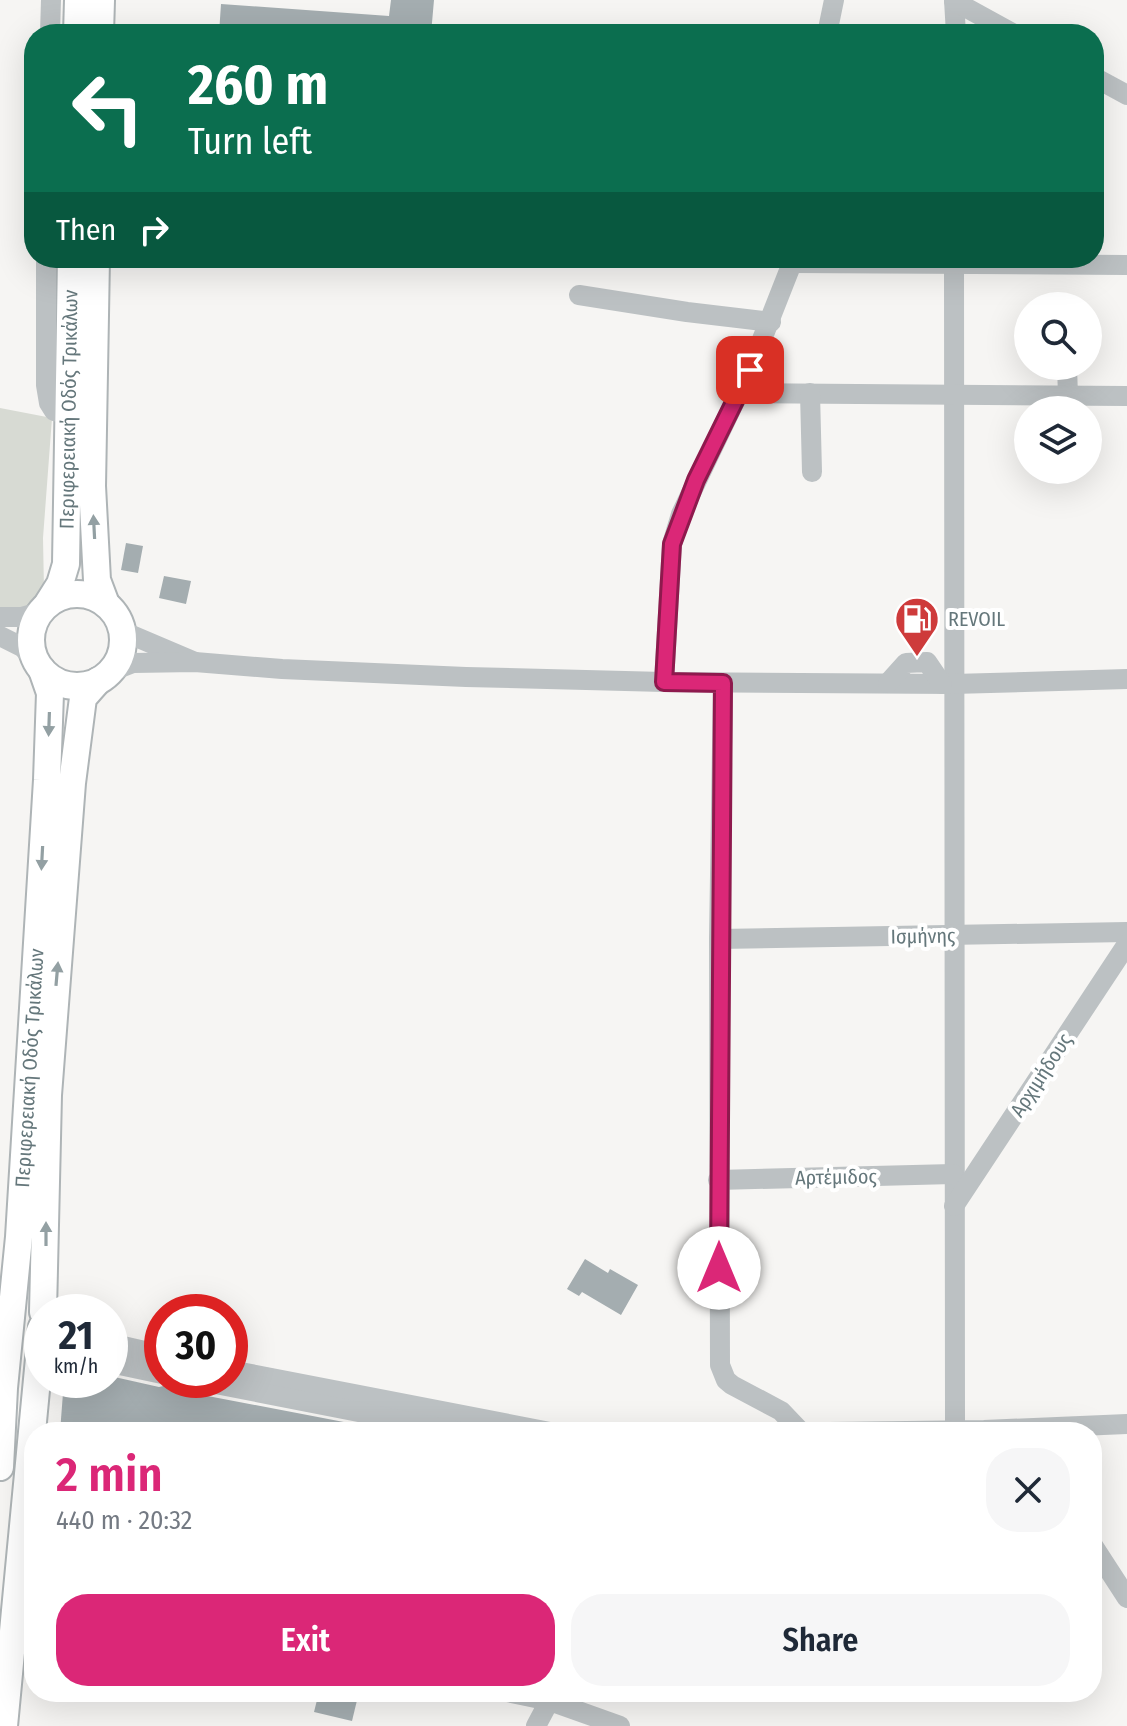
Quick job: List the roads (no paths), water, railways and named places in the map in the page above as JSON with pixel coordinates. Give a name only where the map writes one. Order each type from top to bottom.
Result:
[{"type":"main road","points":[[77,24],[78,0]]},
{"type":"main road","points":[[100,24],[101,0]]},
{"type":"main road","name":"Περιφερειακή Οδός Τρικάλων","points":[[44,608],[60,584],[66,564],[71,268]]},
{"type":"main road","name":"Περιφερειακή Οδός Τρικάλων","points":[[96,268],[92,486],[97,580],[106,604]]},
{"type":"main road","points":[[72,594],[97,598],[106,604],[115,614],[122,631],[122,650],[104,676],[76,686],[63,684],[39,665],[31,636],[44,608],[72,594]]},
{"type":"main road","name":"Περιφερειακή Οδός Τρικάλων","points":[[0,1467],[19,1237],[47,780],[50,693],[39,665]]},
{"type":"main road","name":"Περιφερειακή Οδός Τρικάλων","points":[[45,1294],[48,1095],[72,783],[83,698],[104,676]]},
{"type":"main road","points":[[46,1280],[52,1294]]},
{"type":"main road","points":[[39,1422],[40,1398]]},
{"type":"main road","points":[[4,1726],[24,1615]]},
{"type":"street","points":[[50,24],[51,0]]},
{"type":"street","points":[[829,24],[834,0]]},
{"type":"street","points":[[954,0],[955,24]]},
{"type":"street","points":[[954,0],[996,24]]},
{"type":"street","points":[[1104,82],[1127,95]]},
{"type":"street","points":[[1104,263],[1127,265]]},
{"type":"street","points":[[46,268],[46,385],[49,403],[54,411],[67,414]]},
{"type":"street","points":[[664,682],[672,544],[696,480],[771,322],[791,268]]},
{"type":"street","points":[[954,268],[948,684],[953,935],[955,1422]]},
{"type":"street","points":[[579,295],[771,322]]},
{"type":"street","points":[[739,393],[1068,396],[1067,380]]},
{"type":"street","points":[[810,393],[812,472]]},
{"type":"street","points":[[1102,396],[1127,396]]},
{"type":"street","points":[[0,617],[22,617],[44,608]]},
{"type":"street","points":[[122,631],[195,662]]},
{"type":"street","points":[[0,636],[22,647],[39,665]]},
{"type":"street","points":[[104,676],[133,663],[195,662],[466,677],[664,682],[948,684],[1127,679]]},
{"type":"street","points":[[723,683],[718,1349],[722,1372],[732,1385],[781,1411],[791,1422]]},
{"type":"street","name":"Ισμήνης","points":[[719,939],[1127,932]]},
{"type":"street","name":"Αρχιμήδους","points":[[954,1206],[1127,944]]},
{"type":"street","name":"Αρτέμιδος","points":[[718,1180],[953,1174]]},
{"type":"street","points":[[10,1333],[24,1336]]},
{"type":"street","points":[[248,1373],[498,1422]]},
{"type":"street","points":[[248,1390],[410,1422]]},
{"type":"street","points":[[1102,1425],[1127,1424]]},
{"type":"street","points":[[1102,1559],[1127,1598]]},
{"type":"street","points":[[536,1726],[549,1702]]},
{"type":"street","points":[[566,1702],[620,1726]]},
{"type":"place","name":"REVOIL","points":[[917,658]]}]
